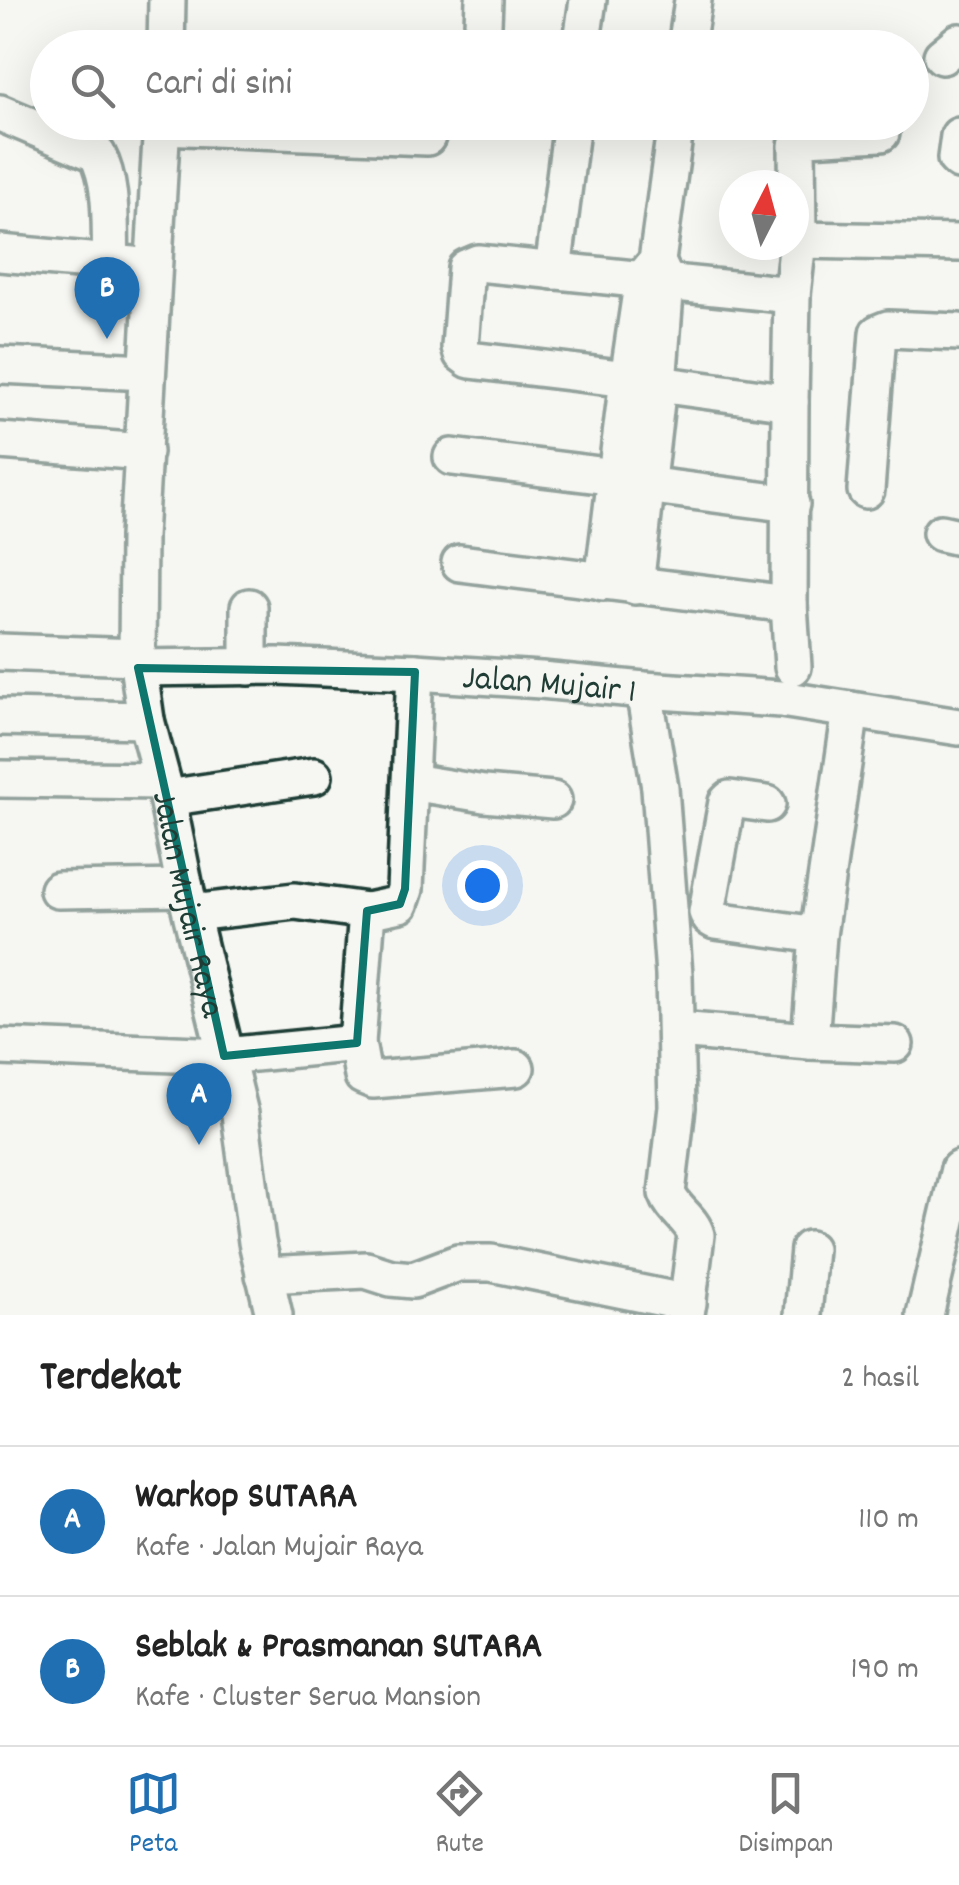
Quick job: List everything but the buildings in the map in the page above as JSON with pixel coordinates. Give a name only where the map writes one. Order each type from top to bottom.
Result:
[{"type":"street","points":[[167,30],[168,0]]},
{"type":"street","points":[[483,30],[484,0]]},
{"type":"street","points":[[584,30],[588,0]]},
{"type":"street","points":[[688,30],[692,0]]},
{"type":"street","points":[[0,113],[30,126]]},
{"type":"street","points":[[959,136],[959,161]]},
{"type":"street","points":[[64,140],[97,154],[104,168],[111,264]]},
{"type":"street","name":"Jalan Mujair Raya","points":[[161,140],[138,537],[137,663],[146,720],[240,1114],[257,1242],[274,1315]]},
{"type":"street","points":[[552,271],[570,140]]},
{"type":"street","points":[[619,584],[674,140]]},
{"type":"street","points":[[797,170],[800,140]]},
{"type":"street","points":[[809,240],[959,243]]},
{"type":"street","points":[[0,253],[155,266]]},
{"type":"street","points":[[793,667],[789,604],[790,402],[796,260]]},
{"type":"street","points":[[790,402],[470,360],[462,354],[464,271],[478,263],[552,271],[655,274],[792,295]]},
{"type":"street","points":[[866,490],[878,333],[959,332]]},
{"type":"street","points":[[0,364],[147,372]]},
{"type":"street","points":[[0,441],[144,452]]},
{"type":"street","points":[[452,457],[791,504]]},
{"type":"street","points":[[460,563],[789,604]]},
{"type":"street","points":[[248,667],[249,607]]},
{"type":"street","name":"Jalan Mujair 1","points":[[0,652],[137,663],[541,680],[781,699],[959,727]]},
{"type":"street","points":[[58,890],[188,900],[295,901],[367,911],[394,907],[402,901],[404,889],[415,672]]},
{"type":"street","points":[[264,1275],[366,1270],[413,1280],[458,1264],[491,1263],[687,1309],[695,1229],[670,1202],[667,1193],[677,1107],[676,1030],[660,788],[644,690]]},
{"type":"street","points":[[810,1041],[818,935],[851,710]]},
{"type":"street","points":[[0,717],[146,720]]},
{"type":"street","points":[[0,779],[165,789],[314,776]]},
{"type":"street","points":[[411,782],[553,800]]},
{"type":"street","points":[[768,804],[738,798],[727,802],[707,912],[715,921],[818,935]]},
{"type":"street","points":[[367,911],[357,1043],[362,1076],[373,1080],[516,1068]]},
{"type":"street","points":[[676,1030],[895,1044]]},
{"type":"street","points":[[0,1047],[224,1056],[357,1043]]},
{"type":"street","points":[[924,1315],[959,1170]]},
{"type":"street","points":[[803,1315],[810,1249]]},
{"type":"highlighted area","points":[[138,668],[415,672],[405,889],[400,904],[367,911],[357,1043],[224,1056]]},
{"type":"place","name":"Seblak & Prasmanan SUTARA","points":[[107,339]]},
{"type":"place","name":"Warkop SUTARA","points":[[199,1145]]}]
